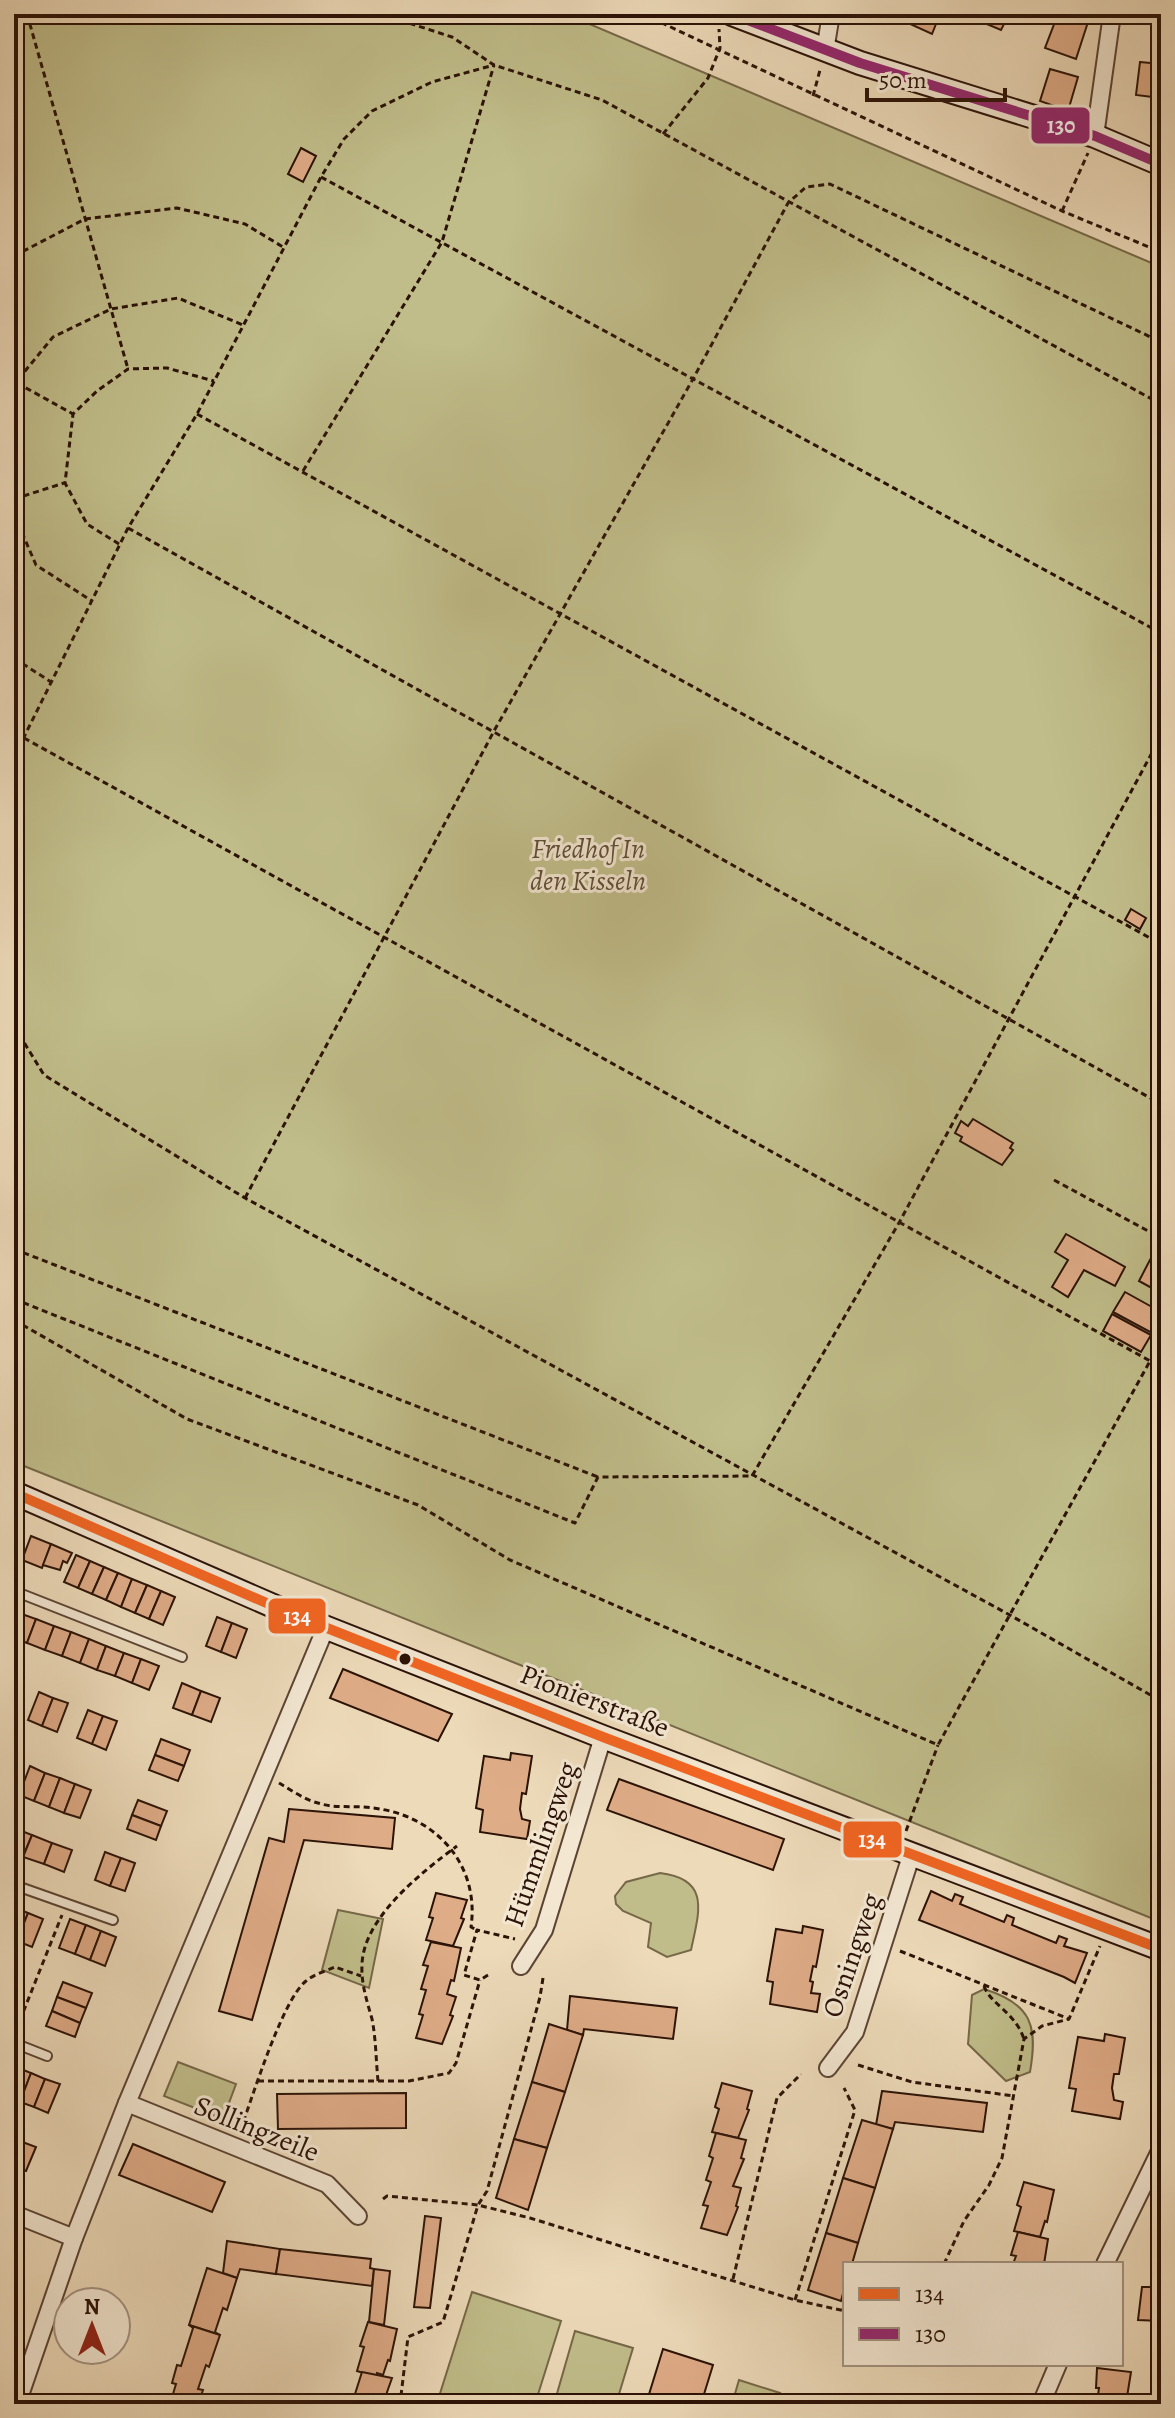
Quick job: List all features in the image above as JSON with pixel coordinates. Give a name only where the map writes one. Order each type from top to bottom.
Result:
[{"type":"street","points":[[825,51],[831,14]]},
{"type":"street","points":[[1095,136],[1112,14]]},
{"type":"street","points":[[725,18],[1095,136],[1161,164]]},
{"type":"street","name":"Pionierstraße","points":[[14,1493],[326,1627],[603,1737],[1161,1949]]},
{"type":"street","points":[[17,2404],[74,2238],[127,2103],[326,1627]]},
{"type":"street","name":"Hümmlingweg","points":[[521,1966],[544,1930],[603,1737]]},
{"type":"street","name":"Osningweg","points":[[828,2068],[855,2032],[906,1850]]},
{"type":"street","name":"Sollingzeile","points":[[127,2103],[327,2184],[358,2216]]},
{"type":"street","points":[[1106,2262],[1161,2149]]},
{"type":"street","points":[[14,2214],[74,2238]]},
{"type":"street","points":[[1041,2404],[1057,2366]]},
{"type":"lane","points":[[14,1591],[182,1657]]},
{"type":"lane","points":[[14,1885],[113,1920]]},
{"type":"lane","points":[[14,2043],[47,2056]]},
{"type":"path","points":[[27,14],[128,369]]},
{"type":"path","points":[[381,14],[452,37],[494,65],[602,100],[1161,404]]},
{"type":"path","points":[[643,14],[1062,211],[1161,252]]},
{"type":"path","points":[[663,134],[708,78],[720,48],[725,18]]},
{"type":"path","points":[[813,96],[825,51]]},
{"type":"path","points":[[14,757],[128,528],[197,414],[283,247],[344,139],[372,111],[432,82],[494,65]]},
{"type":"path","points":[[303,472],[442,242],[494,65]]},
{"type":"path","points":[[1062,211],[1095,136]]},
{"type":"path","points":[[321,177],[1161,633]]},
{"type":"path","points":[[245,1198],[494,731],[693,379],[788,203],[806,187],[830,184],[1161,342]]},
{"type":"path","points":[[14,256],[85,219],[177,208],[245,224],[283,247]]},
{"type":"path","points":[[14,388],[15,382],[53,337],[111,309],[178,298],[243,325]]},
{"type":"path","points":[[120,544],[87,524],[65,483],[73,414],[97,391],[128,369],[167,368],[214,381]]},
{"type":"path","points":[[15,382],[73,414]]},
{"type":"path","points":[[197,414],[1161,944]]},
{"type":"path","points":[[14,499],[65,483]]},
{"type":"path","points":[[14,514],[36,565],[92,601]]},
{"type":"path","points":[[128,528],[1161,1104]]},
{"type":"path","points":[[14,658],[51,683]]},
{"type":"path","points":[[752,1476],[900,1221],[1161,736]]},
{"type":"path","points":[[24,738],[1161,1367]]},
{"type":"path","points":[[14,1026],[44,1075],[245,1198],[1008,1614],[1161,1701]]},
{"type":"path","points":[[1054,1180],[1161,1238]]},
{"type":"path","points":[[14,1249],[598,1477],[752,1476]]},
{"type":"path","points":[[14,1299],[575,1523],[598,1477]]},
{"type":"path","points":[[14,1320],[187,1419],[418,1505],[510,1560],[938,1745]]},
{"type":"path","points":[[906,1850],[938,1745],[1161,1341]]},
{"type":"path","points":[[277,1782],[317,1803],[373,1808],[410,1817],[452,1850],[465,1870],[473,1901],[471,1927],[515,1939]]},
{"type":"path","points":[[378,2081],[372,2022],[362,1976],[365,1948],[384,1912],[433,1863],[457,1846]]},
{"type":"path","points":[[14,2035],[66,1904]]},
{"type":"path","points":[[477,1930],[464,1975],[480,1980]]},
{"type":"path","points":[[1069,2019],[1101,1943]]},
{"type":"path","points":[[895,1950],[1069,2019]]},
{"type":"path","points":[[239,2135],[293,1998],[306,1980],[335,1967],[362,1976]]},
{"type":"path","points":[[258,2081],[409,2081],[449,2073],[456,2063],[480,1980],[488,1975]]},
{"type":"path","points":[[400,2404],[408,2337],[443,2322],[478,2205],[487,2191],[543,1978]]},
{"type":"path","points":[[945,2262],[964,2221],[989,2185],[1002,2158],[1024,2039],[1019,2024],[986,1994],[983,1984]]},
{"type":"path","points":[[1024,2039],[1042,2026],[1069,2019]]},
{"type":"path","points":[[858,2065],[912,2082],[1014,2096]]},
{"type":"path","points":[[732,2281],[777,2098],[801,2074]]},
{"type":"path","points":[[795,2300],[855,2110],[844,2088]]},
{"type":"path","points":[[383,2199],[387,2196],[478,2205],[530,2218],[795,2300],[843,2311]]},
{"type":"green space","name":"Friedhof In den Kisseln","points":[[14,14],[566,14],[1161,267],[1161,1922],[14,1462]]},
{"type":"green space","points":[[660,1873],[687,1882],[698,1900],[691,1950],[667,1957],[648,1947],[651,1923],[623,1911],[616,1904],[615,1896],[626,1882]]},
{"type":"green space","points":[[338,1910],[383,1919],[369,1988],[322,1970]]},
{"type":"green space","points":[[984,1989],[1013,2002],[1028,2019],[1033,2042],[1030,2072],[1006,2081],[968,2044],[972,1995]]},
{"type":"green space","points":[[178,2062],[236,2084],[223,2119],[164,2096]]},
{"type":"green space","points":[[472,2292],[561,2321],[535,2404],[437,2403]]},
{"type":"green space","points":[[575,2331],[633,2348],[616,2404],[554,2404]]},
{"type":"green space","points":[[739,2380],[780,2393],[776,2404],[732,2404]]},
{"type":"building","points":[[912,14],[940,14],[932,34],[908,23]]},
{"type":"building","points":[[972,14],[1009,14],[1001,30],[970,17]]},
{"type":"building","points":[[1058,14],[1088,22],[1076,59],[1045,48]]},
{"type":"building","points":[[1140,62],[1161,64],[1161,98],[1136,95]]},
{"type":"building","points":[[1050,69],[1078,77],[1068,111],[1040,101]]},
{"type":"building","points":[[1161,112],[1161,145],[1151,142]]},
{"type":"building","points":[[301,148],[316,156],[303,182],[288,174]]},
{"type":"building","points":[[1131,909],[1146,918],[1140,929],[1125,920]]},
{"type":"building","points":[[973,1119],[1013,1143],[1010,1148],[1013,1150],[1002,1165],[960,1141],[962,1137],[955,1133],[961,1121],[968,1126]]},
{"type":"building","points":[[1066,1234],[1125,1267],[1115,1286],[1084,1270],[1068,1297],[1052,1287],[1068,1260],[1055,1252]]},
{"type":"building","points":[[1152,1256],[1161,1261],[1161,1293],[1139,1281]]},
{"type":"building","points":[[1125,1292],[1161,1312],[1161,1319],[1152,1333],[1113,1312]]},
{"type":"building","points":[[1112,1314],[1151,1335],[1141,1352],[1103,1331]]},
{"type":"building","points":[[31,1536],[51,1544],[42,1568],[22,1560]]},
{"type":"building","points":[[51,1544],[72,1553],[67,1563],[63,1561],[60,1570],[43,1565]]},
{"type":"building","points":[[76,1555],[90,1561],[78,1588],[64,1582]]},
{"type":"building","points":[[90,1561],[104,1567],[92,1594],[78,1588]]},
{"type":"building","points":[[104,1567],[118,1573],[106,1600],[92,1594]]},
{"type":"building","points":[[118,1573],[132,1579],[121,1607],[106,1600]]},
{"type":"building","points":[[132,1579],[147,1585],[135,1613],[121,1607]]},
{"type":"building","points":[[147,1585],[161,1591],[149,1619],[135,1613]]},
{"type":"building","points":[[161,1591],[175,1597],[163,1625],[149,1619]]},
{"type":"building","points":[[19,1613],[36,1619],[27,1643],[14,1638],[14,1625]]},
{"type":"building","points":[[217,1617],[232,1623],[221,1652],[206,1646]]},
{"type":"building","points":[[36,1619],[54,1626],[45,1650],[27,1643]]},
{"type":"building","points":[[232,1623],[247,1629],[236,1658],[221,1652]]},
{"type":"building","points":[[54,1626],[71,1632],[62,1656],[45,1650]]},
{"type":"building","points":[[71,1632],[89,1639],[80,1663],[62,1656]]},
{"type":"building","points":[[89,1639],[106,1646],[97,1670],[80,1663]]},
{"type":"building","points":[[106,1646],[124,1653],[115,1676],[97,1670]]},
{"type":"building","points":[[124,1653],[141,1659],[132,1683],[115,1676]]},
{"type":"building","points":[[141,1659],[159,1666],[149,1690],[132,1683]]},
{"type":"building","points":[[343,1669],[452,1714],[438,1741],[330,1698]]},
{"type":"building","points":[[182,1683],[201,1691],[192,1715],[173,1708]]},
{"type":"building","points":[[201,1691],[220,1698],[211,1722],[192,1715]]},
{"type":"building","points":[[39,1692],[53,1698],[42,1726],[28,1720]]},
{"type":"building","points":[[53,1698],[68,1703],[57,1732],[42,1726]]},
{"type":"building","points":[[88,1710],[103,1716],[92,1744],[77,1738]]},
{"type":"building","points":[[103,1716],[117,1721],[106,1750],[92,1744]]},
{"type":"building","points":[[161,1739],[190,1750],[184,1766],[155,1755]]},
{"type":"building","points":[[511,1753],[532,1756],[526,1794],[522,1793],[520,1809],[522,1819],[530,1821],[527,1839],[480,1832],[483,1810],[476,1808],[484,1756],[510,1760]]},
{"type":"building","points":[[155,1755],[184,1766],[178,1781],[149,1770]]},
{"type":"building","points":[[30,1766],[45,1773],[34,1801],[19,1795]]},
{"type":"building","points":[[45,1773],[60,1778],[49,1807],[34,1801]]},
{"type":"building","points":[[60,1778],[75,1784],[64,1813],[49,1807]]},
{"type":"building","points":[[619,1779],[784,1839],[773,1870],[607,1810]]},
{"type":"building","points":[[75,1784],[91,1790],[80,1818],[64,1813]]},
{"type":"building","points":[[138,1800],[167,1811],[161,1826],[132,1815]]},
{"type":"building","points":[[289,1809],[395,1818],[392,1849],[304,1840],[252,2020],[219,2011],[269,1838],[284,1842]]},
{"type":"building","points":[[132,1815],[161,1826],[156,1840],[127,1829]]},
{"type":"building","points":[[14,1828],[32,1835],[23,1857],[14,1853]]},
{"type":"building","points":[[32,1835],[52,1843],[44,1864],[23,1857]]},
{"type":"building","points":[[52,1843],[72,1850],[64,1872],[44,1864]]},
{"type":"building","points":[[105,1852],[121,1858],[110,1886],[95,1880]]},
{"type":"building","points":[[121,1858],[135,1863],[125,1891],[110,1886]]},
{"type":"building","points":[[931,1891],[952,1901],[955,1894],[963,1897],[960,1904],[1004,1922],[1007,1915],[1014,1918],[1012,1925],[1056,1943],[1059,1936],[1067,1939],[1064,1946],[1087,1953],[1075,1983],[919,1920]]},
{"type":"building","points":[[436,1893],[467,1900],[461,1918],[464,1919],[453,1946],[426,1940]]},
{"type":"building","points":[[14,1907],[28,1913],[17,1941],[14,1940]]},
{"type":"building","points":[[28,1913],[43,1919],[32,1947],[17,1941]]},
{"type":"building","points":[[70,1919],[86,1925],[75,1954],[59,1948]]},
{"type":"building","points":[[86,1925],[101,1931],[90,1960],[75,1954]]},
{"type":"building","points":[[803,1926],[823,1930],[810,1981],[813,1982],[811,1993],[820,1994],[817,2012],[770,2004],[773,1982],[767,1981],[776,1929],[802,1933]]},
{"type":"building","points":[[101,1931],[116,1937],[105,1966],[90,1960]]},
{"type":"building","points":[[431,1942],[461,1948],[454,1981],[451,1980],[447,1994],[456,1997],[450,2015],[453,2016],[442,2044],[416,2038],[426,1990],[421,1989],[428,1966],[423,1965]]},
{"type":"building","points":[[63,1982],[92,1993],[86,2008],[57,1997]]},
{"type":"building","points":[[570,1996],[677,2008],[673,2039],[584,2029],[583,2035],[567,2030]]},
{"type":"building","points":[[57,1997],[86,2008],[80,2023],[52,2011]]},
{"type":"building","points":[[52,2011],[80,2023],[75,2037],[46,2026]]},
{"type":"building","points":[[549,2024],[583,2035],[565,2092],[532,2082]]},
{"type":"building","points":[[1105,2034],[1125,2038],[1119,2074],[1114,2074],[1112,2088],[1114,2100],[1123,2102],[1120,2119],[1072,2111],[1076,2089],[1069,2088],[1078,2037],[1104,2041]]},
{"type":"building","points":[[16,2067],[31,2073],[20,2102],[14,2100]]},
{"type":"building","points":[[31,2073],[45,2079],[34,2107],[20,2102]]},
{"type":"building","points":[[45,2079],[60,2084],[48,2113],[34,2107]]},
{"type":"building","points":[[532,2082],[565,2092],[547,2148],[514,2139]]},
{"type":"building","points":[[722,2083],[752,2091],[749,2110],[738,2138],[712,2132]]},
{"type":"building","points":[[882,2091],[987,2103],[983,2132],[895,2122],[893,2129],[876,2125]]},
{"type":"building","points":[[406,2093],[406,2128],[278,2129],[277,2094]]},
{"type":"building","points":[[862,2120],[893,2129],[875,2188],[843,2178]]},
{"type":"building","points":[[716,2133],[746,2140],[741,2158],[744,2159],[733,2186],[741,2188],[738,2207],[727,2235],[701,2228],[708,2206],[703,2205],[711,2182],[706,2180]]},
{"type":"building","points":[[514,2139],[547,2148],[528,2210],[496,2198]]},
{"type":"building","points":[[17,2140],[36,2147],[26,2171],[14,2167]]},
{"type":"building","points":[[133,2144],[225,2182],[212,2212],[119,2175]]},
{"type":"building","points":[[843,2178],[875,2188],[858,2243],[826,2233]]},
{"type":"building","points":[[1024,2182],[1054,2190],[1047,2222],[1040,2237],[1014,2231]]},
{"type":"building","points":[[425,2216],[441,2218],[430,2308],[414,2307]]},
{"type":"building","points":[[1018,2232],[1048,2239],[1044,2262],[1014,2262],[1016,2256],[1011,2255]]},
{"type":"building","points":[[826,2233],[858,2243],[853,2262],[843,2262],[841,2301],[808,2290]]},
{"type":"building","points":[[227,2241],[280,2249],[276,2274],[240,2269],[237,2278],[223,2273]]},
{"type":"building","points":[[280,2249],[371,2259],[370,2268],[374,2269],[372,2286],[276,2274]]},
{"type":"building","points":[[207,2268],[237,2278],[227,2310],[223,2308],[215,2332],[220,2335],[189,2325]]},
{"type":"building","points":[[374,2269],[390,2271],[384,2325],[369,2322]]},
{"type":"building","points":[[1142,2287],[1161,2287],[1161,2321],[1138,2320]]},
{"type":"building","points":[[368,2322],[397,2329],[390,2361],[383,2375],[377,2373],[376,2377],[357,2371],[364,2347],[360,2346]]},
{"type":"building","points":[[189,2325],[220,2335],[198,2389],[203,2390],[198,2404],[170,2404],[177,2365],[181,2366],[193,2328]]},
{"type":"building","points":[[663,2349],[713,2365],[701,2404],[646,2404]]},
{"type":"building","points":[[1097,2368],[1131,2372],[1127,2397],[1135,2398],[1134,2404],[1089,2404],[1089,2395],[1098,2395]]},
{"type":"building","points":[[362,2372],[392,2378],[386,2404],[356,2404],[359,2395],[355,2394]]},
{"type":"transit line","name":"130","points":[[732,14],[860,63],[1095,136],[1161,164]]},
{"type":"transit line","name":"134","points":[[14,1493],[294,1615],[603,1737],[1161,1949]]}]
